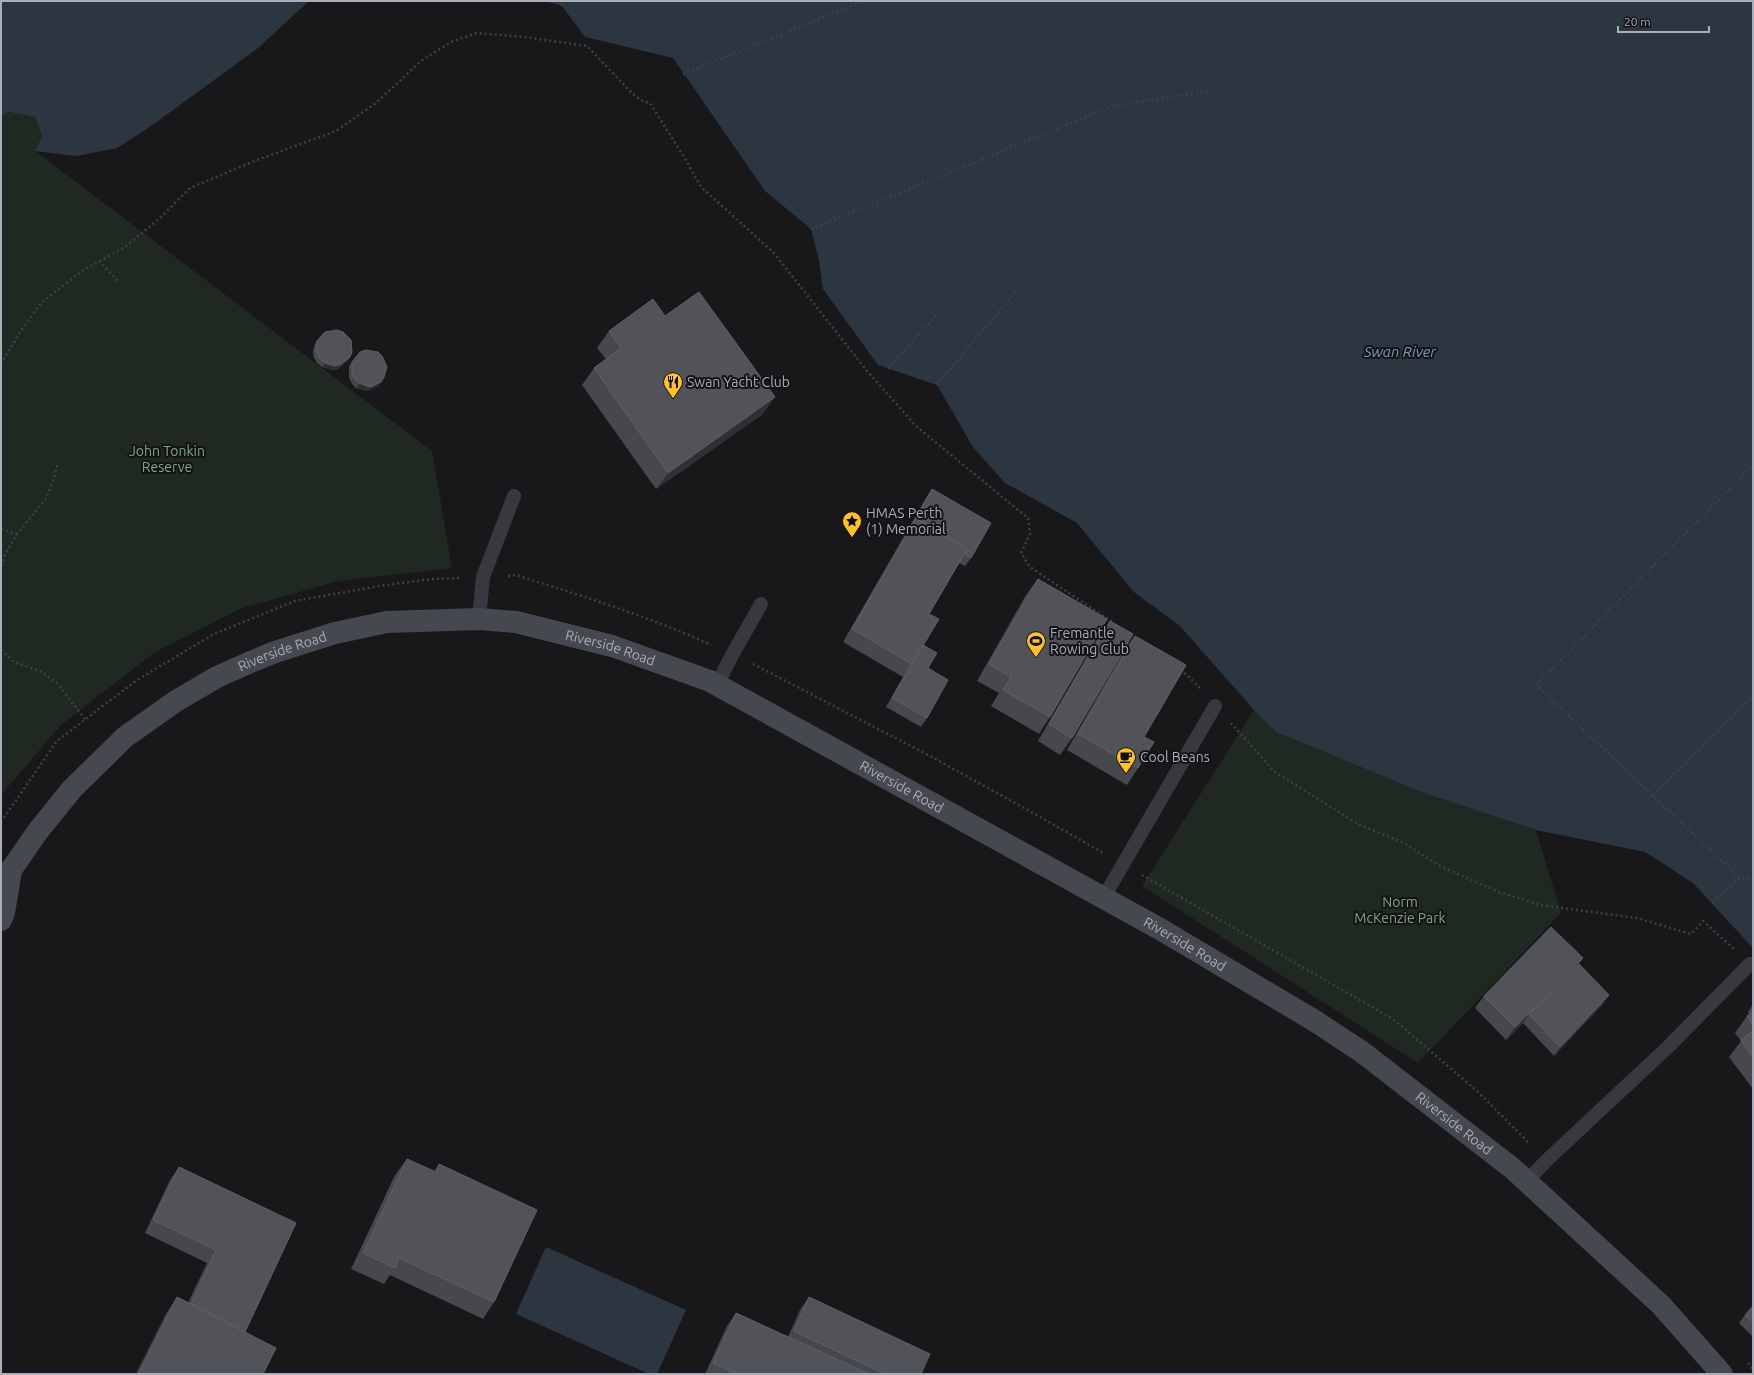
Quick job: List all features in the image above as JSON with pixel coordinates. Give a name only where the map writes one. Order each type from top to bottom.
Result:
[{"type":"street","name":"Riverside Road","points":[[1,920],[4,913],[6,875],[38,831],[72,789],[125,737],[176,701],[246,664],[275,652],[335,633],[387,622],[479,619],[516,622],[612,646],[710,681],[1104,897],[1315,1021],[1362,1052],[1512,1168],[1661,1305],[1722,1374]]},
{"type":"lane","points":[[479,619],[483,577],[514,496]]},
{"type":"lane","points":[[717,685],[761,604]]},
{"type":"lane","points":[[1104,897],[1215,706]]},
{"type":"lane","points":[[1526,1182],[1547,1160],[1669,1046],[1750,964]]},
{"type":"path","points":[[562,6],[563,1]]},
{"type":"path","points":[[683,74],[864,1]]},
{"type":"path","points":[[1,364],[22,329],[41,303],[82,271],[125,247],[160,218],[190,188],[257,160],[336,131],[376,103],[421,61],[451,42],[477,33],[524,37],[587,46],[630,91],[640,100],[650,103],[702,188],[774,253],[867,371],[917,427],[1028,518],[1030,534],[1021,553],[1030,566],[1118,626]]},
{"type":"path","points":[[811,229],[1113,106],[1208,91]]},
{"type":"path","points":[[99,261],[118,281]]},
{"type":"path","points":[[937,385],[1016,291]]},
{"type":"path","points":[[888,369],[942,309]]},
{"type":"path","points":[[1,566],[5,554],[17,534],[46,500],[52,485],[58,462]]},
{"type":"path","points":[[1740,878],[1536,685],[1753,465]]},
{"type":"path","points":[[1,529],[17,534]]},
{"type":"path","points":[[1,822],[57,740],[137,680],[214,634],[295,600],[424,580],[516,575],[607,604],[672,627],[755,665],[930,756],[1036,814],[1393,1019],[1477,1091],[1547,1160]]},
{"type":"path","points":[[1,650],[14,662],[42,672],[58,684],[85,719]]},
{"type":"path","points":[[1178,669],[1189,677],[1275,772],[1358,824],[1404,844],[1440,866],[1499,892],[1540,905],[1637,918],[1692,934],[1703,921],[1750,964]]},
{"type":"path","points":[[1653,796],[1753,696]]},
{"type":"path","points":[[1712,903],[1740,878],[1753,878]]},
{"type":"path","points":[[1748,1363],[1753,1369]]},
{"type":"green space","name":"John Tonkin Reserve","points":[[9,112],[35,117],[42,136],[35,151],[432,451],[452,568],[338,581],[242,608],[155,652],[61,725],[1,795],[1,116]]},
{"type":"green space","name":"Norm McKenzie Park","points":[[1254,710],[1276,732],[1424,793],[1536,830],[1561,913],[1418,1063],[1142,886]]},
{"type":"water","points":[[1,1],[309,1],[258,48],[151,126],[117,148],[76,156],[35,151],[42,136],[35,117],[9,112],[1,116]]},
{"type":"water","name":"Swan River","points":[[545,1],[1753,1],[1753,948],[1693,883],[1645,852],[1536,830],[1424,793],[1276,732],[1254,710],[1180,626],[1134,592],[1077,523],[1005,483],[973,447],[937,385],[878,365],[823,289],[819,260],[811,229],[765,191],[673,58],[585,37],[562,6]]},
{"type":"water","points":[[546,1247],[686,1310],[657,1374],[649,1374],[516,1314]]},
{"type":"building","name":"Swan Yacht Club","points":[[699,292],[775,397],[668,473],[594,368],[621,348],[609,331],[653,299],[665,316]]},
{"type":"building","points":[[337,330],[343,332],[351,340],[352,352],[350,357],[341,364],[335,366],[325,363],[320,359],[316,347],[317,341],[325,332]]},
{"type":"building","points":[[366,350],[378,352],[382,356],[387,367],[381,382],[370,387],[359,383],[352,374],[352,362],[360,352]]},
{"type":"building","points":[[932,489],[991,523],[971,558],[964,553],[967,549],[916,519],[913,523]]},
{"type":"building","points":[[916,519],[967,549],[929,614],[939,619],[912,664],[852,629]]},
{"type":"building","name":"Fremantle Rowing Club","points":[[1038,579],[1107,619],[1050,717],[1003,690],[1011,677],[989,664]]},
{"type":"building","points":[[1110,621],[1133,634],[1072,738],[1049,724]]},
{"type":"building","points":[[1135,636],[1186,665],[1144,737],[1154,742],[1138,768],[1078,734]]},
{"type":"building","points":[[923,645],[937,653],[928,668],[948,680],[927,718],[892,698]]},
{"type":"building","points":[[1551,927],[1583,958],[1515,1027],[1484,996]]},
{"type":"building","points":[[1579,964],[1609,995],[1560,1047],[1529,1014]]},
{"type":"building","points":[[1753,1012],[1753,1025],[1747,1016]]},
{"type":"building","points":[[1753,1031],[1753,1057],[1741,1040]]},
{"type":"building","points":[[407,1159],[436,1172],[439,1164],[537,1210],[494,1302],[399,1258],[395,1268],[363,1253]]},
{"type":"building","points":[[179,1167],[296,1223],[245,1332],[191,1304],[216,1250],[153,1220]]},
{"type":"building","points":[[177,1297],[276,1348],[263,1374],[139,1374]]},
{"type":"building","points":[[809,1297],[930,1354],[921,1374],[885,1374],[794,1331]]},
{"type":"building","points":[[1753,1306],[1753,1322],[1745,1315]]},
{"type":"building","points":[[736,1313],[869,1374],[736,1374],[713,1363]]},
{"type":"place","name":"Swan Yacht Club","points":[[673,399]]},
{"type":"place","name":"HMAS Perth (1) Memorial","points":[[852,538]]},
{"type":"place","name":"Fremantle Rowing Club","points":[[1036,658]]},
{"type":"place","name":"Cool Beans","points":[[1126,774]]}]
